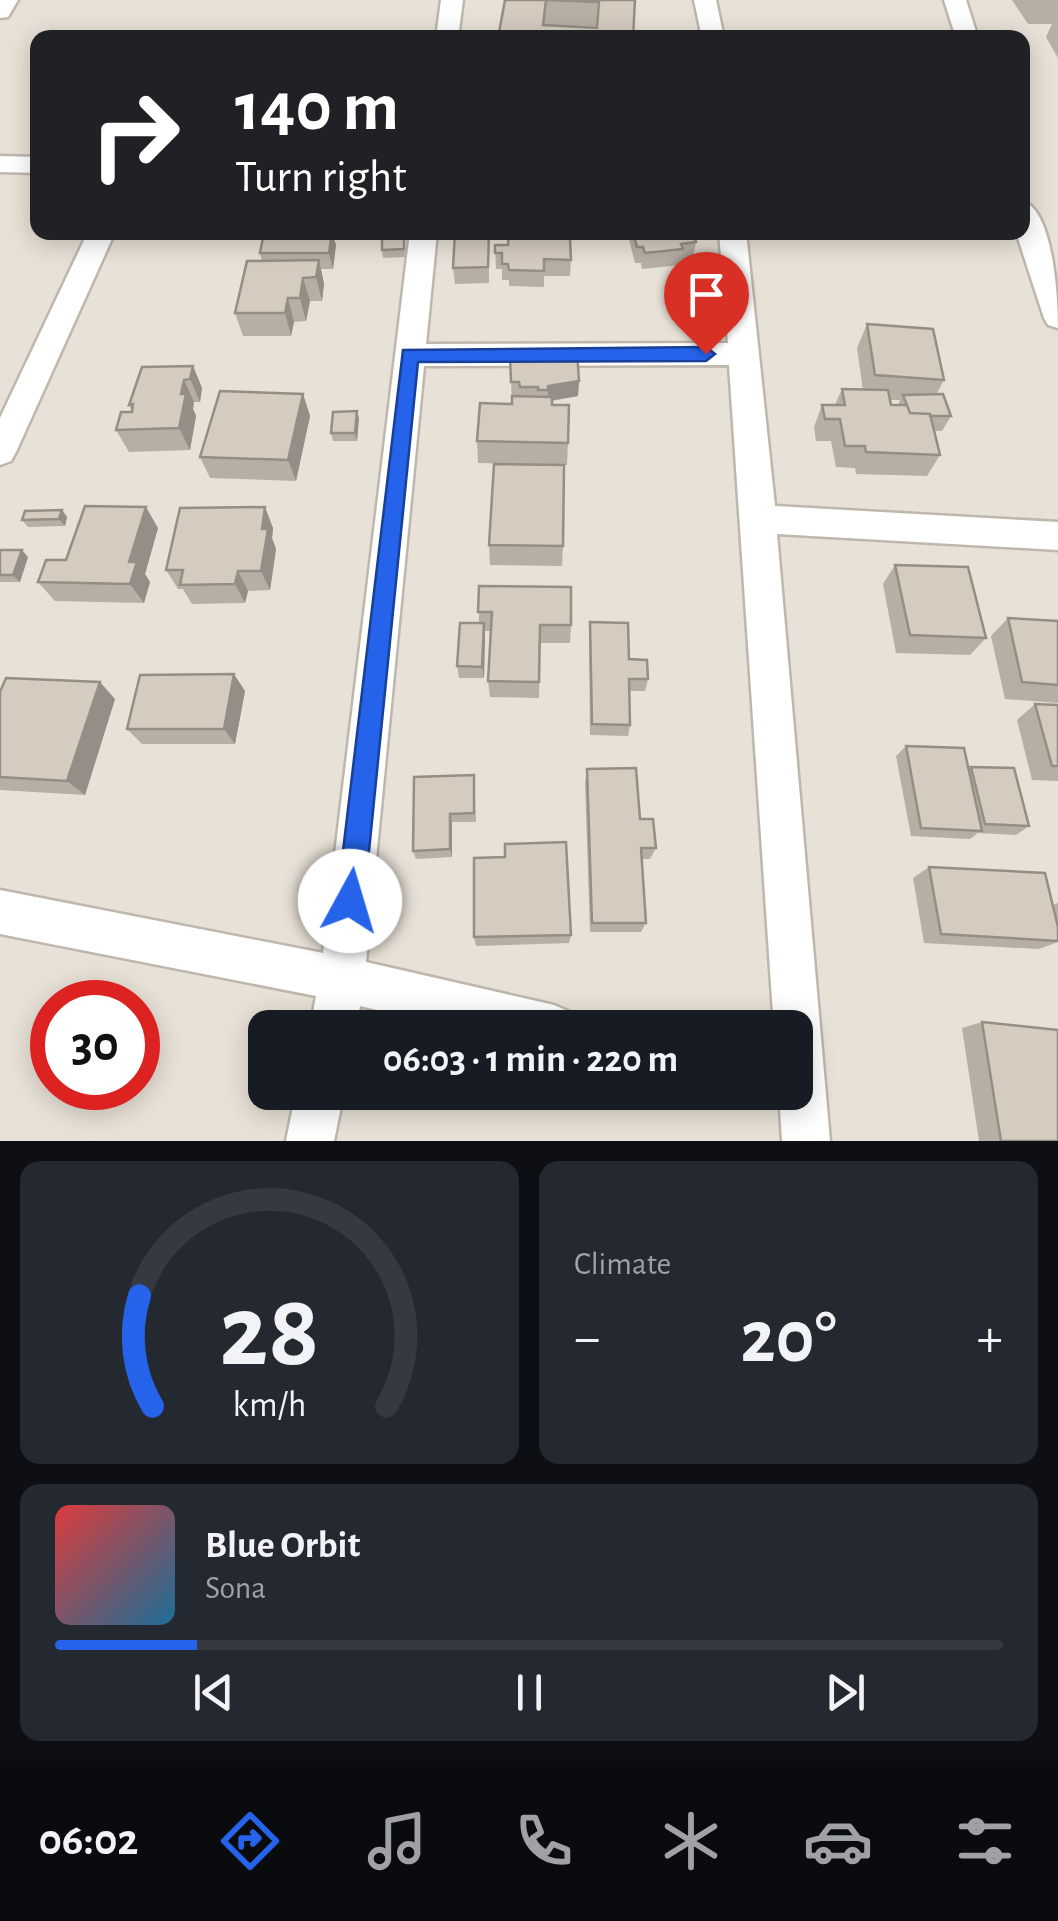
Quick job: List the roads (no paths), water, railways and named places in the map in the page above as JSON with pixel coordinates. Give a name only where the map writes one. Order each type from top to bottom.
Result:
[{"type":"street","points":[[0,12],[7,0]]},
{"type":"street","points":[[448,30],[452,0]]},
{"type":"street","points":[[705,0],[711,30]]},
{"type":"street","points":[[955,0],[964,30]]},
{"type":"street","points":[[0,164],[30,165]]},
{"type":"street","points":[[1030,233],[1058,318]]},
{"type":"street","points":[[0,452],[98,240]]},
{"type":"street","points":[[336,1010],[423,240]]},
{"type":"street","points":[[733,240],[759,519],[793,1010]]},
{"type":"street","points":[[410,355],[743,354]]},
{"type":"street","points":[[759,519],[1058,536]]},
{"type":"street","points":[[0,912],[342,979],[476,1010]]},
{"type":"street","points":[[310,1141],[316,1110]]},
{"type":"street","points":[[802,1110],[806,1141]]}]
